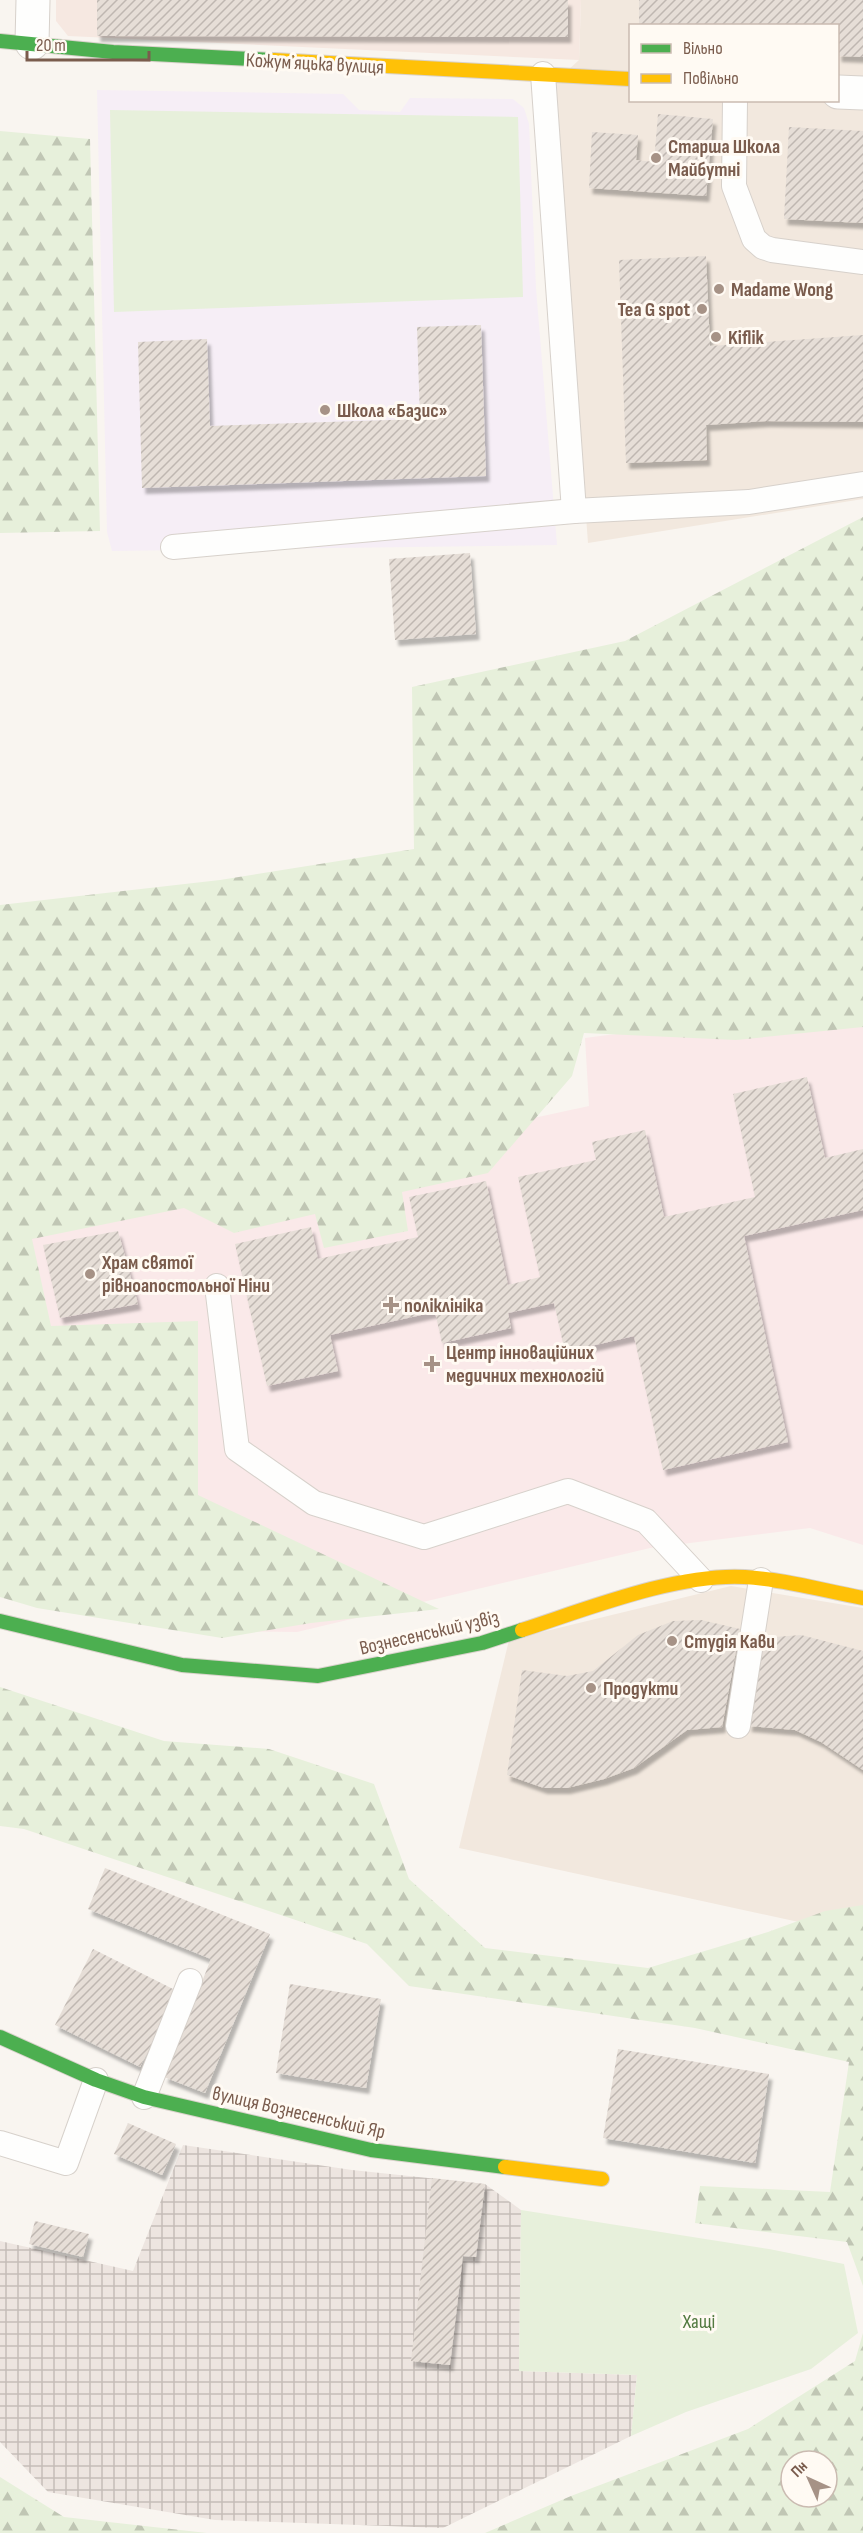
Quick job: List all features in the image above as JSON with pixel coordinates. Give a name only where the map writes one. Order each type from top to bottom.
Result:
[{"type":"street","points":[[16,42],[33,0]]},
{"type":"street","name":"Кожумʼяцька вулиця","points":[[16,42],[113,52],[629,79]]},
{"type":"street","points":[[839,92],[863,93]]},
{"type":"street","name":"Вознесенський узвіз","points":[[0,1621],[182,1665],[318,1676],[482,1643],[628,1595],[701,1580],[745,1578],[863,1598]]},
{"type":"street","name":"вулиця Вознесенський Яр","points":[[0,2037],[96,2080],[144,2097],[371,2150],[602,2179]]},
{"type":"lane","points":[[543,74],[574,511]]},
{"type":"lane","points":[[735,102],[734,186],[754,239],[762,247],[772,250],[863,262]]},
{"type":"lane","points":[[173,547],[574,511],[748,502],[863,484]]},
{"type":"lane","points":[[217,1286],[237,1449],[314,1503],[424,1537],[568,1491],[646,1521],[701,1580]]},
{"type":"lane","points":[[738,1726],[761,1580]]},
{"type":"lane","points":[[144,2097],[190,1981]]},
{"type":"lane","points":[[0,2143],[66,2163],[96,2080]]},
{"type":"shaded area","points":[[56,0],[581,0],[579,60],[68,36],[56,21]]},
{"type":"shaded area","points":[[581,0],[863,0],[863,499],[588,543],[554,83],[579,60]]},
{"type":"shaded area","name":"Школа «Базис»","points":[[97,90],[343,94],[359,110],[400,112],[410,98],[513,99],[524,108],[529,124],[536,288],[557,545],[112,551],[107,532]]},
{"type":"shaded area","name":"Центр інноваційних медичних технологій","points":[[863,1002],[863,1545],[810,1528],[650,1548],[297,1632],[218,1631],[143,1618],[0,1200],[319,1164],[589,1106],[585,1038]]},
{"type":"shaded area","points":[[731,1586],[863,1608],[863,1936],[459,1848],[509,1640]]},
{"type":"shaded area","points":[[183,2145],[352,2170],[485,2184],[521,2210],[519,2371],[637,2375],[631,2436],[443,2528],[215,2520],[48,2492],[0,2442],[0,2241],[133,2271]]},
{"type":"green space","points":[[110,110],[518,117],[523,297],[114,312]]},
{"type":"green space","points":[[0,131],[90,139],[100,531],[0,533]]},
{"type":"green space","points":[[863,517],[863,1027],[736,1040],[584,1033],[572,1076],[488,1173],[402,1192],[408,1231],[324,1248],[315,1214],[234,1233],[184,1208],[32,1239],[51,1326],[198,1321],[198,1495],[439,1609],[311,1623],[222,1638],[37,1608],[0,1597],[0,905],[220,880],[414,849],[412,687],[625,641]]},
{"type":"green space","points":[[0,1687],[164,1741],[269,1749],[374,1784],[409,1879],[485,1948],[648,1968],[768,1932],[825,1911],[863,1905],[863,2286],[847,2242],[695,2223],[700,2186],[830,2192],[849,2062],[695,2028],[409,1986],[367,1944],[24,1829],[0,1826]]},
{"type":"green space","name":"Хащі","points":[[521,2210],[769,2249],[844,2264],[858,2333],[811,2369],[686,2412],[631,2436],[637,2375],[519,2371]]},
{"type":"green space","points":[[863,2333],[863,2533],[485,2533],[571,2496],[748,2429],[855,2361]]},
{"type":"green space","points":[[0,2477],[64,2517],[207,2533],[0,2533]]},
{"type":"building","points":[[97,0],[568,0],[568,37],[97,36]]},
{"type":"building","points":[[639,0],[863,0],[863,57],[839,56],[839,24],[639,24]]},
{"type":"building","points":[[658,114],[713,119],[706,196],[589,188],[592,132],[638,135],[636,160],[654,162]]},
{"type":"building","points":[[789,127],[863,131],[863,223],[784,219]]},
{"type":"building","points":[[706,256],[710,346],[863,335],[863,422],[766,421],[706,425],[707,460],[626,463],[619,260]]},
{"type":"building","points":[[481,325],[486,476],[142,488],[138,342],[207,339],[210,426],[420,419],[417,327]]},
{"type":"building","points":[[470,553],[476,634],[395,640],[389,559]]},
{"type":"building","points":[[807,1077],[825,1158],[863,1149],[863,1210],[744,1236],[788,1442],[663,1470],[634,1336],[565,1352],[554,1303],[508,1313],[511,1328],[442,1343],[435,1312],[330,1335],[338,1371],[267,1386],[235,1244],[311,1227],[318,1259],[418,1237],[409,1197],[486,1181],[508,1285],[540,1277],[518,1177],[596,1160],[592,1142],[645,1130],[664,1217],[755,1197],[733,1094]]},
{"type":"building","name":"Храм святої рівноапостольної Ніни","points":[[118,1231],[138,1304],[60,1318],[43,1245]]},
{"type":"building","points":[[701,1620],[740,1629],[722,1727],[687,1730],[634,1768],[604,1779],[567,1788],[544,1788],[507,1775],[522,1670],[567,1676],[593,1671],[638,1635],[673,1621]]},
{"type":"building","points":[[801,1635],[863,1651],[863,1770],[821,1742],[795,1730],[748,1726],[762,1638]]},
{"type":"building","points":[[105,1868],[270,1934],[205,2093],[164,2077],[211,1959],[88,1909]]},
{"type":"building","points":[[93,1949],[179,1992],[140,2067],[55,2025]]},
{"type":"building","points":[[290,1984],[381,1999],[366,2088],[276,2073]]},
{"type":"building","points":[[618,2049],[769,2074],[755,2163],[603,2138]]},
{"type":"building","points":[[128,2123],[176,2144],[162,2175],[114,2154]]},
{"type":"building","points":[[432,2178],[485,2184],[476,2257],[463,2256],[450,2365],[411,2361]]},
{"type":"building","points":[[35,2221],[89,2234],[83,2257],[29,2244]]},
{"type":"traffic: fast","points":[[0,41],[113,52],[273,60]]},
{"type":"traffic: fast","points":[[0,1621],[182,1665],[318,1676],[482,1643],[522,1630]]},
{"type":"traffic: fast","points":[[0,2037],[96,2080],[144,2097],[371,2150],[505,2167]]},
{"type":"traffic: slow","points":[[273,60],[629,79]]},
{"type":"traffic: slow","points":[[522,1630],[632,1594],[662,1586],[719,1577],[774,1580],[863,1598]]},
{"type":"traffic: slow","points":[[505,2167],[602,2179]]},
{"type":"place","name":"Старша Школа Майбутні","points":[[656,158]]},
{"type":"place","name":"Madame Wong","points":[[719,289]]},
{"type":"place","name":"Tea G spot","points":[[702,309]]},
{"type":"place","name":"Kiflik","points":[[716,337]]},
{"type":"place","name":"Школа «Базис»","points":[[325,410]]},
{"type":"place","name":"Храм святої рівноапостольної Ніни","points":[[90,1274]]},
{"type":"place","name":"поліклініка","points":[[391,1305]]},
{"type":"place","name":"Центр інноваційних медичних технологій","points":[[432,1364]]},
{"type":"place","name":"Студія Кави","points":[[672,1641]]},
{"type":"place","name":"Продукти","points":[[591,1688]]}]
